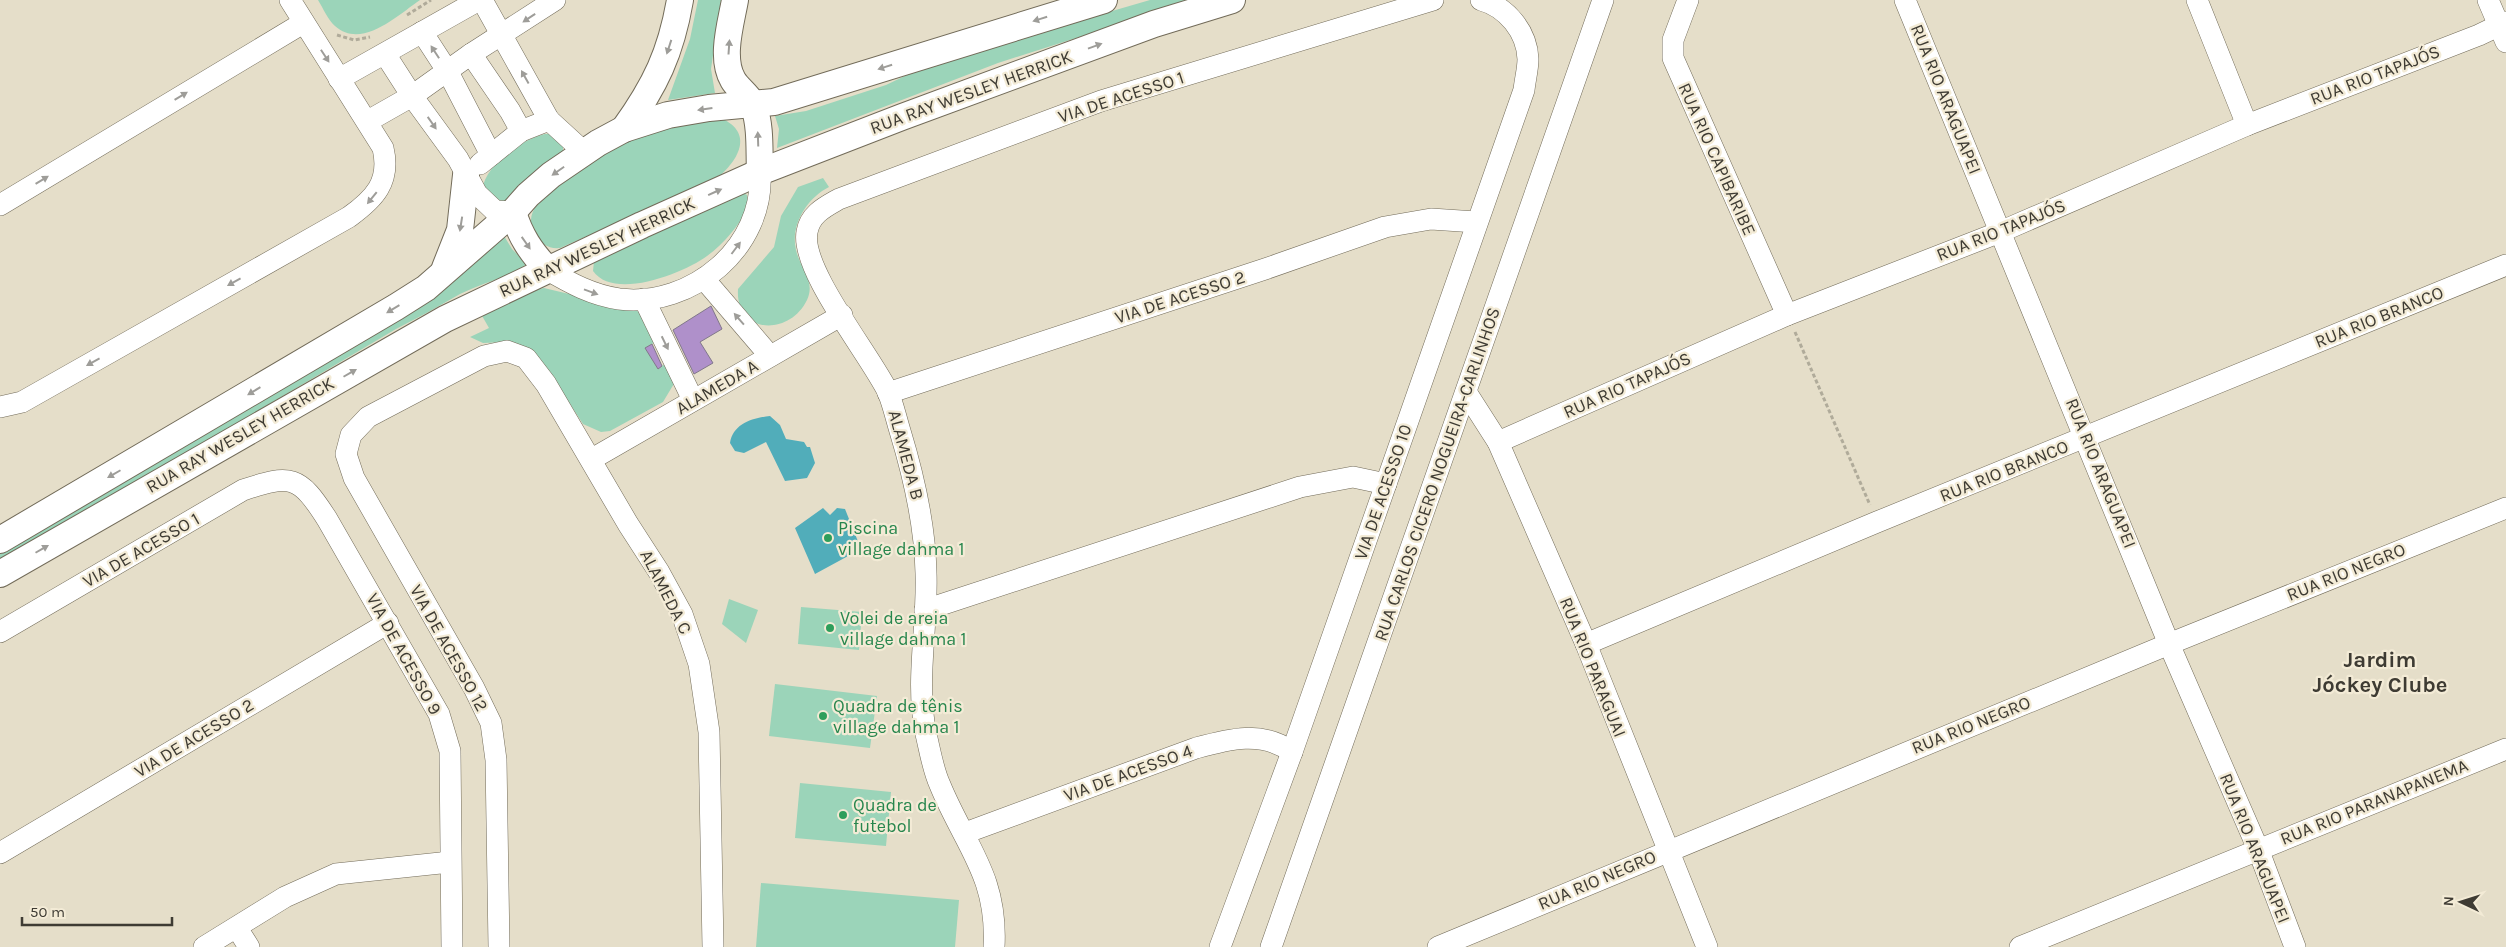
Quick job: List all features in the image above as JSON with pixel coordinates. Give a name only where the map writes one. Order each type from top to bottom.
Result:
[{"type":"street","points":[[0,407],[22,402],[349,217],[374,197],[382,181],[386,166],[384,148],[290,0]]},
{"type":"street","points":[[340,79],[480,0],[549,120],[584,152]]},
{"type":"street","points":[[368,121],[412,96],[471,54],[556,0]]},
{"type":"street","points":[[624,129],[644,102],[660,73],[671,43],[680,0]]},
{"type":"street","points":[[385,54],[412,96],[458,159],[476,194],[495,211],[513,212],[518,232],[536,258],[548,270],[572,284],[595,294],[619,299],[644,299],[672,293],[704,279],[721,266],[747,232],[761,192],[758,125],[754,105],[739,90],[732,78],[728,60],[735,0]]},
{"type":"street","name":"RUA RAY WESLEY HERRICK","points":[[0,540],[174,440],[426,288],[513,212],[528,195],[546,180],[584,152],[624,129],[668,115],[709,108],[774,102],[1104,0]]},
{"type":"street","name":"RUA RAY WESLEY HERRICK","points":[[0,574],[446,318],[548,270],[760,172],[902,116],[1154,24],[1232,0]]},
{"type":"street","name":"VIA DE ACESSO 1","points":[[816,213],[839,199],[1101,101],[1433,0]]},
{"type":"street","name":"VIA DE ACESSO 10","points":[[1220,947],[1292,752],[1476,222],[1524,90],[1528,60],[1523,34],[1494,4],[1481,0]]},
{"type":"street","name":"RUA CARLOS CICERO NOGUEIRA-CARLINHOS","points":[[1271,947],[1603,0]]},
{"type":"street","name":"RUA RIO CAPIBARIBE","points":[[1688,0],[1673,40],[1673,58],[1787,315]]},
{"type":"street","name":"RUA RIO ARAGUAPEI","points":[[1905,0],[2086,437],[2169,644],[2258,850],[2295,947]]},
{"type":"street","points":[[2198,0],[2247,125]]},
{"type":"street","points":[[2488,0],[2504,30]]},
{"type":"street","points":[[0,205],[303,23]]},
{"type":"street","name":"RUA RIO TAPAJÓS","points":[[1498,442],[1787,315],[2000,232],[2247,125],[2479,35],[2504,30]]},
{"type":"street","points":[[422,32],[448,72],[491,154]]},
{"type":"street","points":[[471,54],[510,111],[521,132]]},
{"type":"street","points":[[426,288],[446,266],[458,235],[466,175],[521,132],[549,120]]},
{"type":"street","name":"ALAMEDA B","points":[[816,213],[807,231],[807,249],[816,274],[888,393],[910,461],[921,512],[926,574],[921,680],[926,733],[939,783],[988,882],[995,924],[994,947]]},
{"type":"street","name":"VIA DE ACESSO 2","points":[[888,393],[1385,227],[1431,219],[1476,222]]},
{"type":"street","name":"RUA RIO BRANCO","points":[[1586,644],[1877,522],[2506,265]]},
{"type":"street","points":[[704,279],[770,356]]},
{"type":"street","points":[[644,299],[694,400]]},
{"type":"street","name":"ALAMEDA A","points":[[592,460],[842,315]]},
{"type":"street","name":"ALAMEDA C","points":[[346,454],[351,436],[368,417],[484,356],[507,351],[526,358],[546,384],[682,614],[699,664],[709,732],[713,947]]},
{"type":"street","name":"RUA RIO PARAGUAI","points":[[1466,392],[1498,442],[1586,644],[1667,851],[1707,947]]},
{"type":"street","name":"VIA DE ACESSO 12","points":[[346,454],[354,478],[474,688],[491,723],[496,760],[498,947]]},
{"type":"street","points":[[925,610],[1300,487],[1353,477],[1386,484]]},
{"type":"street","name":"VIA DE ACESSO 1","points":[[0,632],[243,490],[274,480],[286,480]]},
{"type":"street","name":"VIA DE ACESSO 9","points":[[286,480],[298,483],[312,496],[388,623],[439,714],[450,751],[452,947]]},
{"type":"street","name":"RUA RIO NEGRO","points":[[1438,947],[2169,644],[2506,508]]},
{"type":"street","name":"VIA DE ACESSO 2","points":[[0,853],[388,623]]},
{"type":"street","name":"VIA DE ACESSO 4","points":[[965,833],[1196,748],[1234,738],[1268,739],[1281,743],[1292,752]]},
{"type":"street","name":"RUA RIO PARANAPANEMA","points":[[2020,947],[2506,749]]},
{"type":"street","points":[[204,947],[285,897],[336,874],[450,862]]},
{"type":"street","points":[[237,928],[249,947]]},
{"type":"path","points":[[401,19],[432,0]]},
{"type":"path","points":[[333,34],[354,40],[370,37],[378,33]]},
{"type":"path","points":[[1787,315],[1877,522]]},
{"type":"green space","points":[[318,0],[420,0],[379,28],[357,34],[346,32],[335,26]]},
{"type":"green space","points":[[698,0],[721,0],[711,69],[715,93],[668,100],[690,39]]},
{"type":"green space","points":[[1150,0],[1195,0],[998,63],[777,148],[779,129],[775,116],[806,111],[886,85],[930,64]]},
{"type":"green space","points":[[718,117],[730,123],[737,130],[740,146],[732,163],[716,179],[560,248],[552,248],[545,245],[535,234],[531,220],[536,206],[555,187],[586,166],[619,146],[644,134],[671,126]]},
{"type":"green space","points":[[545,134],[555,134],[563,145],[563,152],[508,200],[500,203],[482,190],[490,171],[506,154],[525,142]]},
{"type":"green space","points":[[823,178],[829,187],[807,205],[798,222],[796,231],[796,250],[810,287],[807,300],[799,312],[788,320],[776,325],[754,322],[745,315],[739,304],[738,289],[774,247],[781,216],[798,187]]},
{"type":"green space","points":[[741,192],[747,195],[749,207],[745,214],[720,246],[696,263],[666,276],[632,284],[616,284],[603,280],[593,271],[594,261]]},
{"type":"green space","points":[[504,236],[512,249],[527,264],[511,273],[468,290],[396,329],[105,501],[0,560],[0,554],[195,440]]},
{"type":"green space","points":[[544,288],[636,310],[643,316],[658,340],[646,348],[658,369],[670,360],[675,382],[663,402],[610,431],[601,432],[583,424],[548,370],[506,342],[483,343],[470,337],[489,328],[481,314],[534,290]]},
{"type":"green space","points":[[729,599],[758,610],[746,643],[722,624]]},
{"type":"green space","name":"Volei de areia village dahma 1","points":[[801,607],[862,612],[859,650],[798,644]]},
{"type":"green space","name":"Quadra de tênis village dahma 1","points":[[775,684],[877,696],[870,748],[769,736]]},
{"type":"green space","name":"Quadra de futebol","points":[[800,783],[891,792],[886,846],[795,838]]},
{"type":"green space","points":[[761,883],[959,900],[955,947],[756,947]]},
{"type":"water","points":[[770,416],[780,425],[786,439],[804,442],[807,447],[810,447],[815,463],[807,478],[785,481],[766,442],[744,453],[735,451],[730,443],[735,431],[744,423]]},
{"type":"water","name":"Piscina village dahma 1","points":[[823,508],[830,515],[837,508],[845,509],[861,549],[815,574],[795,528]]},
{"type":"building","points":[[711,306],[722,329],[700,342],[713,363],[694,374],[673,330]]},
{"type":"building","points":[[652,344],[662,366],[658,369],[645,348]]},
{"type":"place","name":"Piscina village dahma 1","points":[[828,538]]},
{"type":"place","name":"Volei de areia village dahma 1","points":[[830,628]]},
{"type":"place","name":"Quadra de tênis village dahma 1","points":[[823,716]]},
{"type":"place","name":"Quadra de futebol","points":[[843,815]]},
{"type":"district","name":"Jardim Jóckey Clube","points":[[2380,672]]}]
